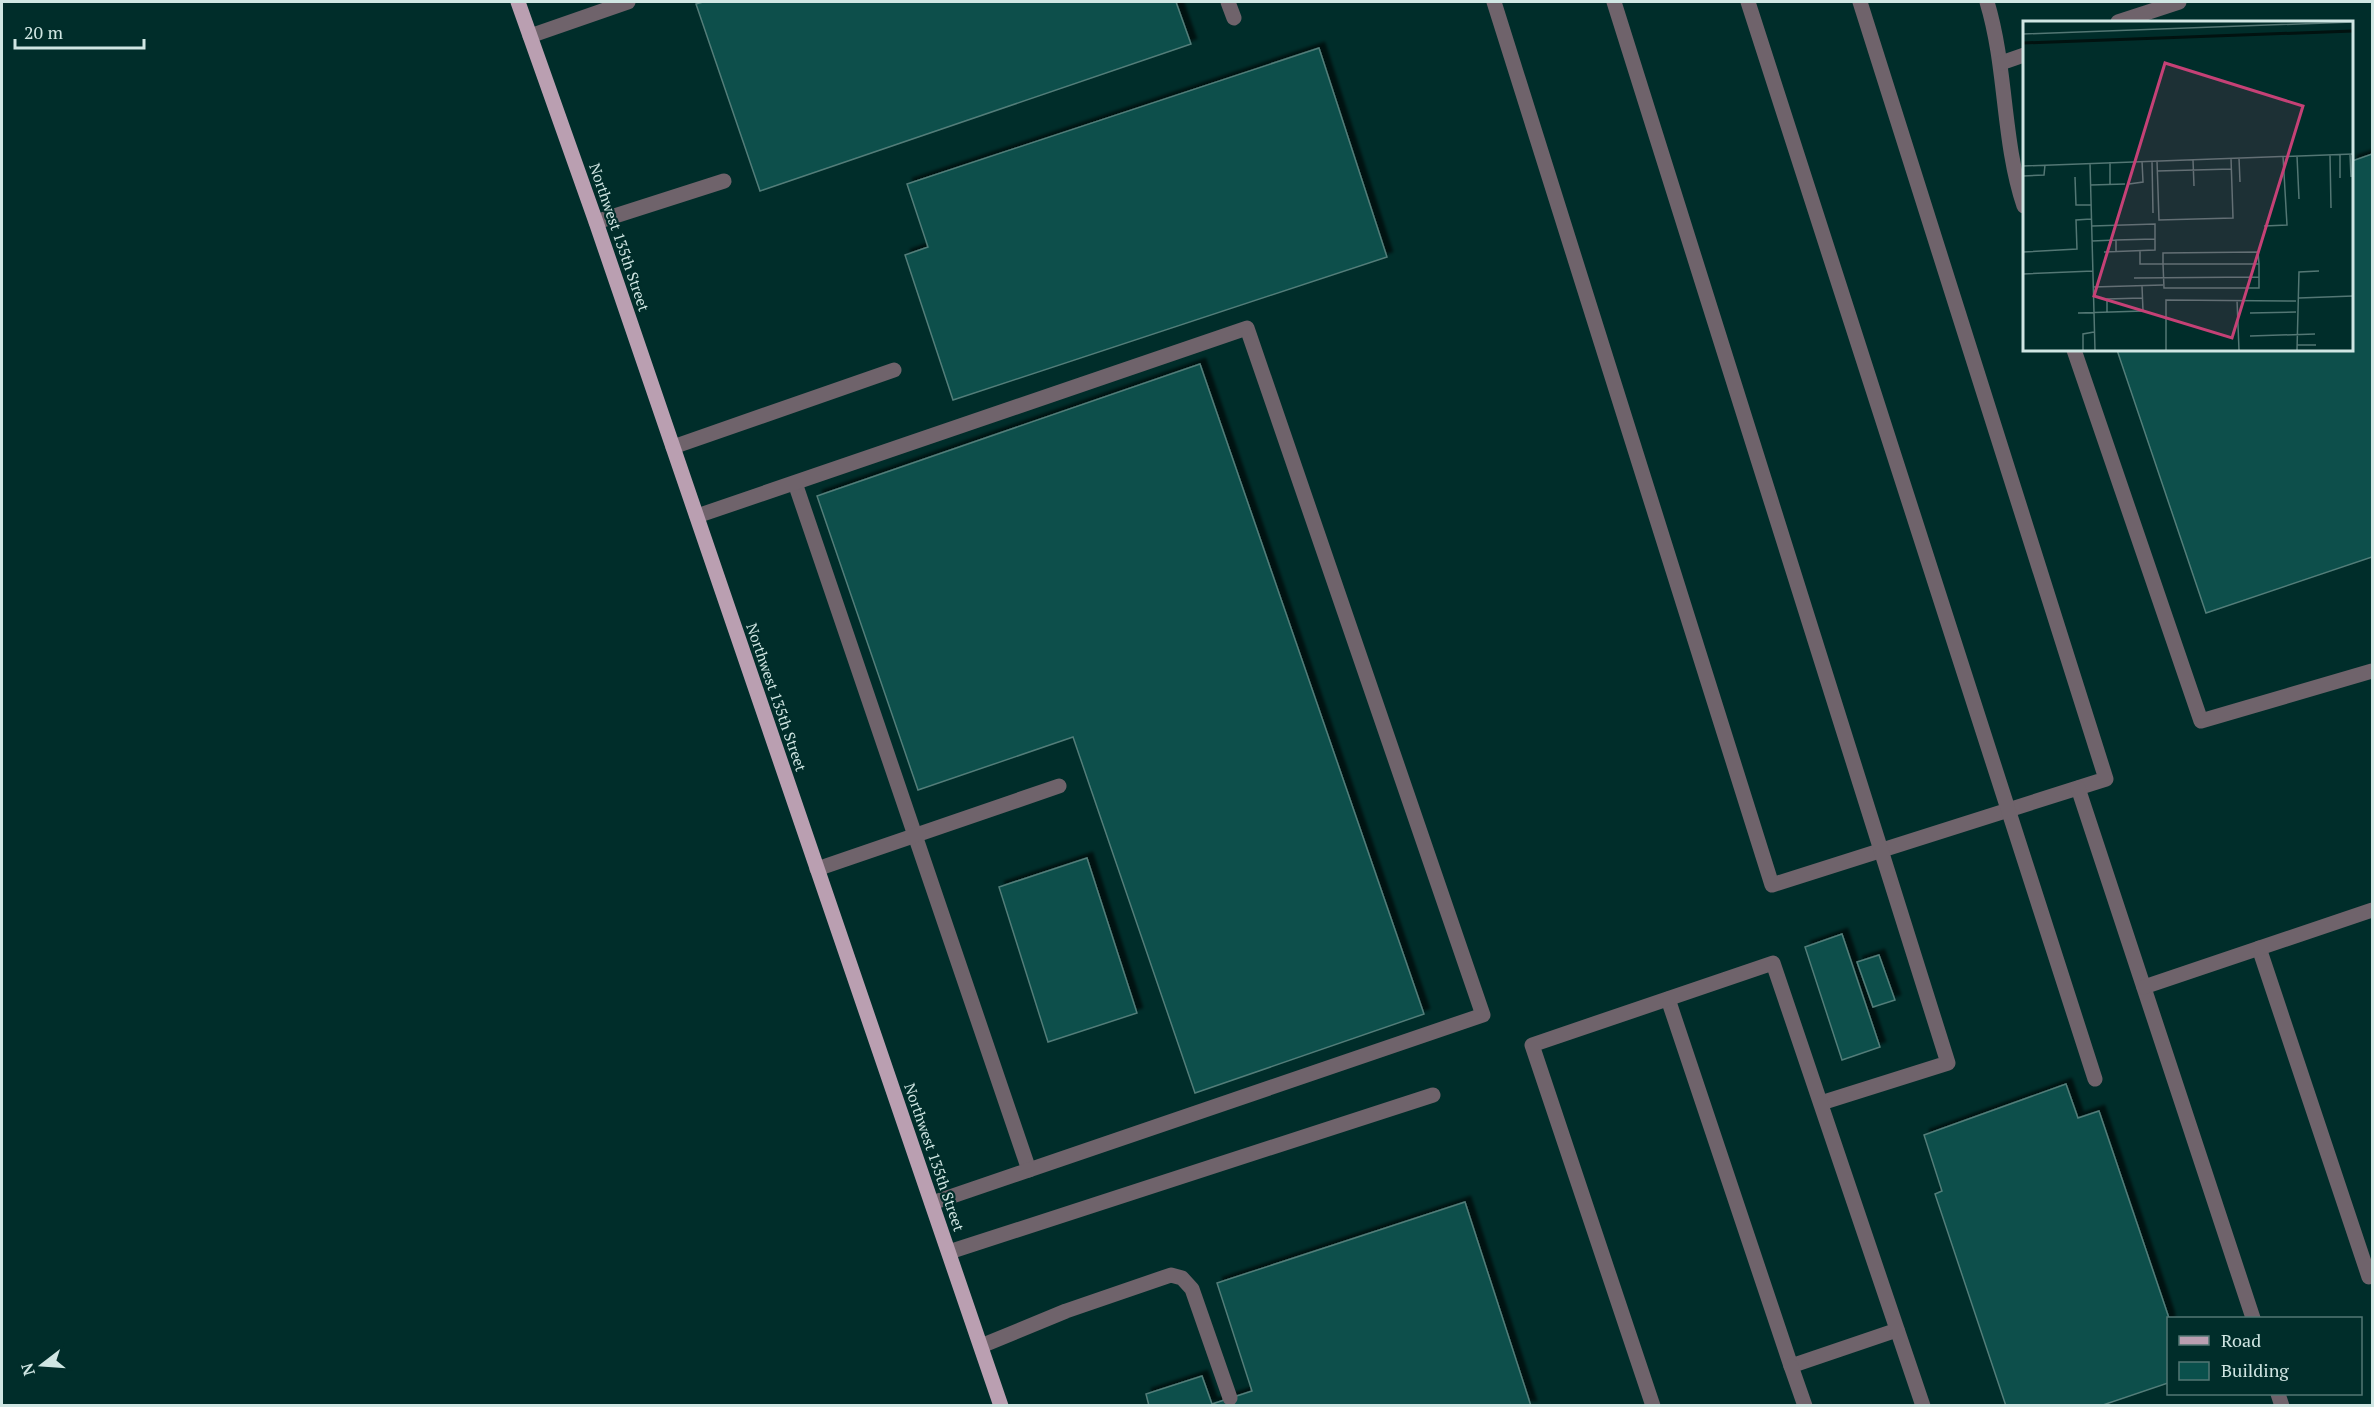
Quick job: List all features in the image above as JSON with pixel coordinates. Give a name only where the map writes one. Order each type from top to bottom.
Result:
[{"type":"main road","name":"Northwest 135th Street","points":[[518,2],[596,222],[1001,1406]]},
{"type":"lane","points":[[530,36],[628,2]]},
{"type":"lane","points":[[1228,2],[1234,18]]},
{"type":"lane","points":[[1494,2],[1772,885],[2106,779],[1860,2]]},
{"type":"lane","points":[[1614,2],[1948,1063],[1821,1103]]},
{"type":"lane","points":[[1748,2],[2095,1079]]},
{"type":"lane","points":[[1987,2],[1996,31],[2008,132],[2023,197]]},
{"type":"lane","points":[[2121,21],[2179,2]]},
{"type":"lane","points":[[2001,63],[2023,56]]},
{"type":"lane","points":[[596,222],[724,181]]},
{"type":"lane","points":[[697,516],[1247,328],[1483,1015],[932,1203]]},
{"type":"lane","points":[[2074,351],[2201,721],[2373,671]]},
{"type":"lane","points":[[673,447],[894,370]]},
{"type":"lane","points":[[795,483],[1029,1170]]},
{"type":"lane","points":[[817,869],[1059,786]]},
{"type":"lane","points":[[2078,788],[2253,1317]]},
{"type":"lane","points":[[2144,987],[2373,910]]},
{"type":"lane","points":[[2259,948],[2369,1277],[2373,1276]]},
{"type":"lane","points":[[1653,1406],[1532,1045],[1773,963],[1923,1406]]},
{"type":"lane","points":[[1668,999],[1805,1406]]},
{"type":"lane","points":[[948,1252],[1433,1095]]},
{"type":"lane","points":[[981,1346],[1066,1311],[1171,1275],[1182,1278],[1192,1289],[1230,1398]]},
{"type":"lane","points":[[1791,1366],[1897,1330]]},
{"type":"building","points":[[703,2],[1176,2],[1191,44],[760,191],[696,4]]},
{"type":"building","points":[[1319,48],[1387,257],[953,400],[905,255],[928,247],[907,184]]},
{"type":"building","points":[[2372,154],[2372,557],[2206,613],[2117,351],[2353,351],[2353,161]]},
{"type":"building","points":[[1200,364],[1424,1014],[1195,1093],[1073,737],[918,790],[817,496]]},
{"type":"building","points":[[1087,858],[1137,1013],[1048,1042],[999,887]]},
{"type":"building","points":[[1842,934],[1880,1047],[1842,1060],[1805,947]]},
{"type":"building","points":[[1879,955],[1895,1000],[1873,1007],[1857,962]]},
{"type":"building","points":[[2066,1084],[2078,1118],[2099,1111],[2169,1317],[2167,1383],[2100,1406],[2006,1406],[1935,1194],[1942,1191],[1924,1135]]},
{"type":"building","points":[[1465,1202],[1531,1406],[1149,1406],[1146,1394],[1202,1376],[1212,1404],[1252,1391],[1217,1283]]}]
